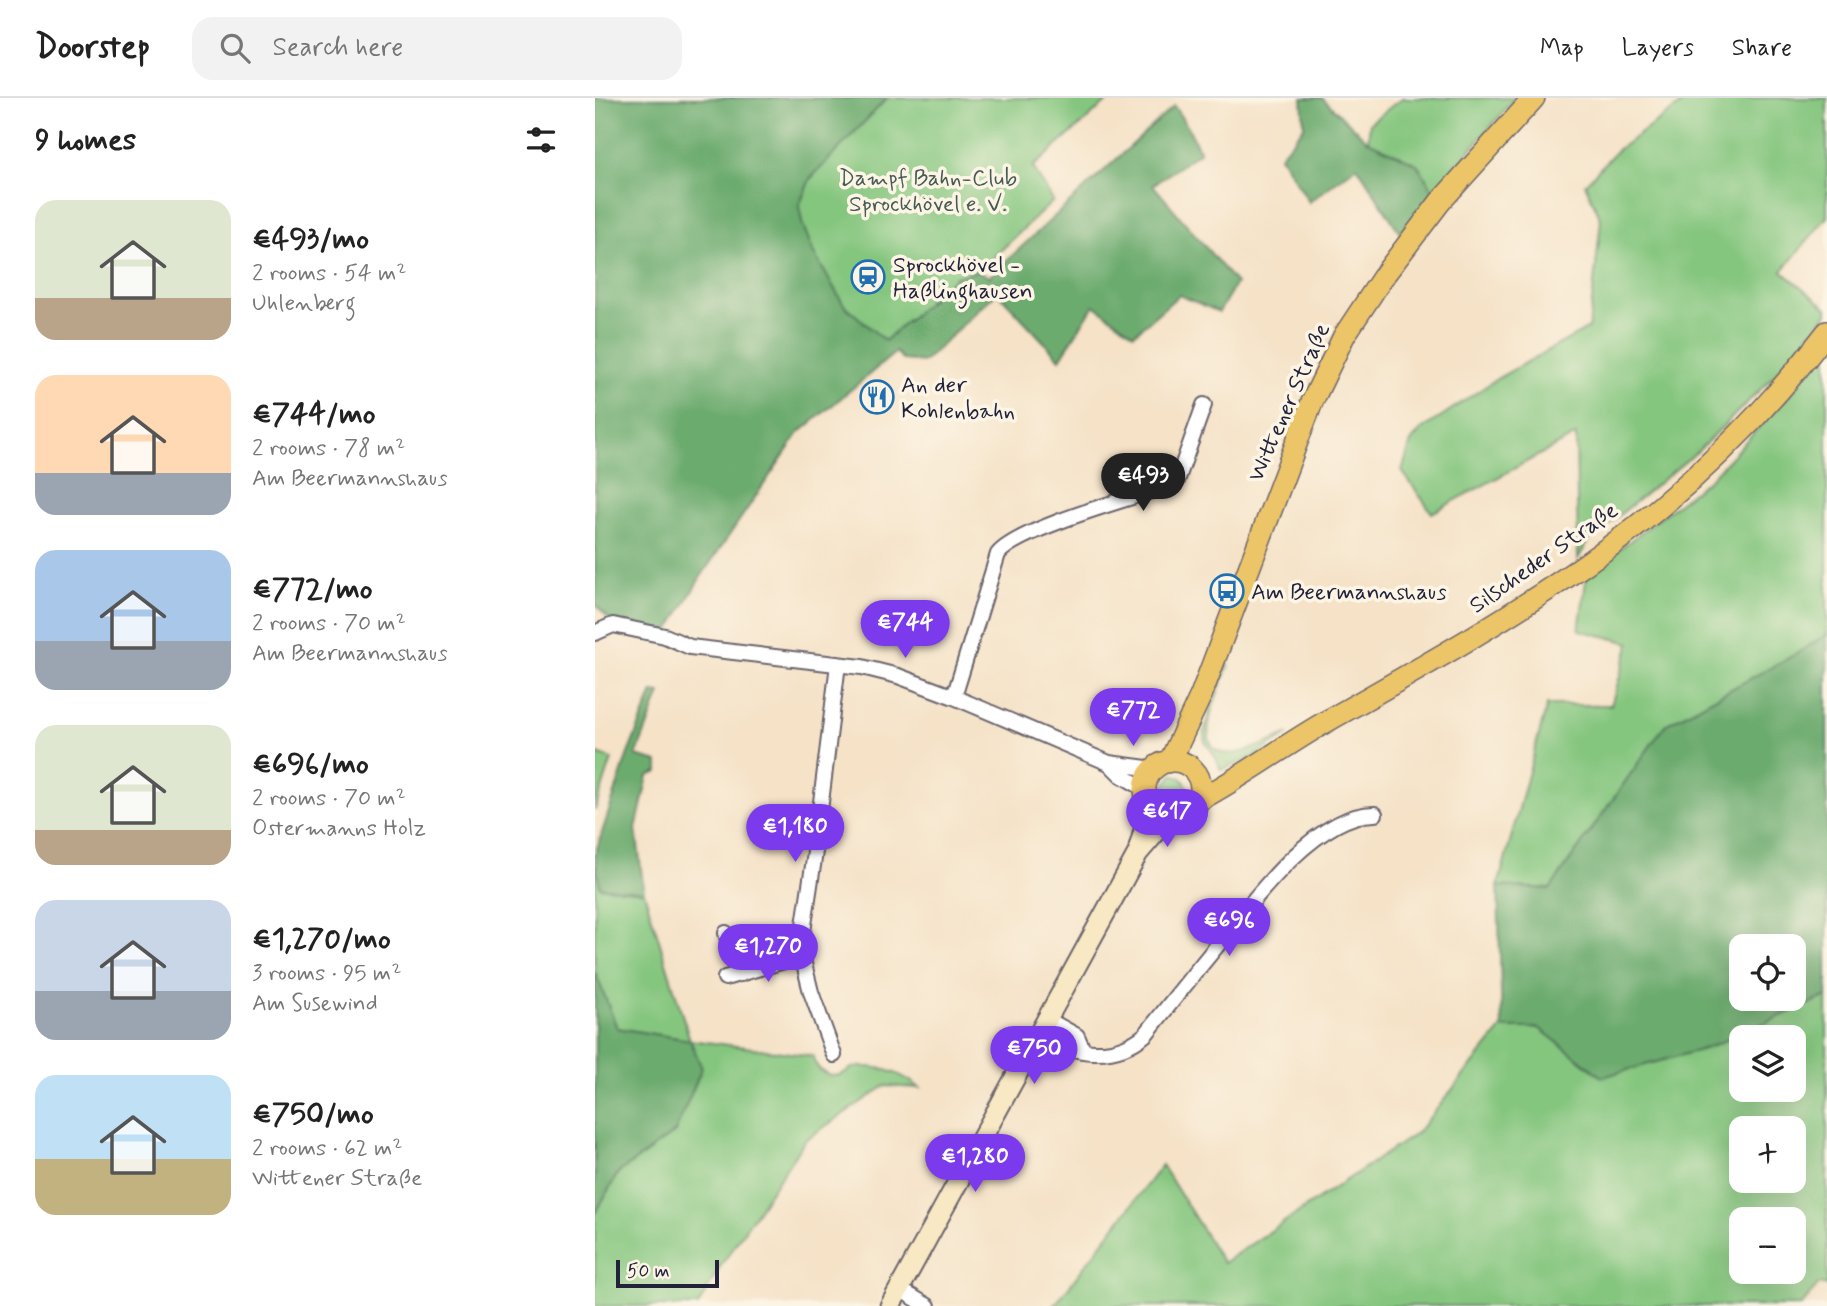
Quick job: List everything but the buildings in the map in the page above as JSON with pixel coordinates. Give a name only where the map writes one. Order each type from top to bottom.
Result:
[{"type":"main road","name":"Wittener Straße","points":[[1161,766],[1172,757],[1201,695],[1290,457],[1312,402],[1344,336],[1378,284],[1440,202],[1534,98]]},
{"type":"main road","name":"Silscheder Straße","points":[[1199,800],[1522,608],[1590,561],[1705,466],[1766,404],[1827,332]]},
{"type":"main road","name":"Wittener Straße","points":[[1195,772],[1191,758],[1201,695]]},
{"type":"main road","points":[[895,1297],[1138,853],[1155,804],[1146,782],[1161,766],[1181,763],[1195,772],[1200,783],[1199,800],[1187,813],[1155,804]]},
{"type":"main road","name":"Silscheder Straße","points":[[1195,772],[1246,770]]},
{"type":"street","points":[[954,697],[998,554],[1003,547],[1027,535],[1177,481],[1204,405]]},
{"type":"street","points":[[595,633],[613,625],[690,647],[862,667],[898,676],[954,697],[1109,763],[1161,766]]},
{"type":"street","points":[[834,1055],[811,992],[802,956],[802,938],[838,664]]},
{"type":"street","points":[[1109,763],[1155,804]]},
{"type":"street","points":[[1043,1029],[1067,1049],[1116,1051],[1136,1042],[1146,1034],[1268,881],[1321,836],[1349,818],[1362,813],[1375,814]]},
{"type":"street","points":[[726,933],[736,968],[741,974]]},
{"type":"street","points":[[725,978],[802,956]]},
{"type":"street","points":[[895,1297],[928,1306]]},
{"type":"green space","points":[[595,98],[887,98],[810,179],[799,206],[802,223],[814,254],[844,305],[885,341],[956,277],[979,271],[989,277],[1174,106],[1200,152],[1153,185],[1236,283],[1219,312],[1179,295],[1134,334],[1094,305],[1060,359],[997,292],[924,362],[903,360],[896,352],[799,433],[700,578],[669,631],[610,620],[595,604]]},
{"type":"green space","name":"Dampf Bahn-Club Sprockhövel e. V.","points":[[887,98],[1111,98],[1033,167],[1053,201],[979,271],[956,277],[885,341],[844,305],[814,254],[802,223],[799,206],[810,179]]},
{"type":"green space","points":[[1302,98],[1322,98],[1368,141],[1417,164],[1434,192],[1400,233],[1357,166],[1309,202],[1280,156],[1304,127]]},
{"type":"green space","points":[[1402,98],[1515,98],[1434,192],[1417,164],[1368,141],[1370,123]]},
{"type":"green space","points":[[1690,98],[1827,98],[1827,217],[1782,271],[1827,308],[1827,314],[1771,379],[1698,451],[1606,526],[1593,533],[1578,559],[1576,435],[1432,513],[1402,471],[1411,442],[1421,430],[1498,378],[1589,328],[1601,220],[1585,184],[1616,151]]},
{"type":"green space","points":[[1827,349],[1827,634],[1796,654],[1665,725],[1550,889],[1498,886],[1547,705],[1611,705],[1630,643],[1579,630],[1587,574],[1711,478],[1783,402]]},
{"type":"green space","points":[[1827,634],[1827,996],[1806,1005],[1806,934],[1729,934],[1729,1011],[1792,1011],[1760,1025],[1729,1025],[1729,1038],[1707,1048],[1602,1077],[1539,1028],[1502,1028],[1498,886],[1550,889],[1665,725],[1796,654]]},
{"type":"green space","points":[[1227,663],[1229,665],[1210,720],[1209,734],[1212,745],[1221,752],[1237,753],[1289,734],[1249,759],[1221,770],[1205,742],[1204,733],[1213,697]]},
{"type":"green space","points":[[653,692],[660,693],[636,756],[658,762],[658,772],[648,776],[636,829],[644,892],[600,887],[595,854],[627,756]]},
{"type":"green space","points":[[595,753],[612,759],[595,810]]},
{"type":"green space","points":[[1173,774],[1183,779],[1188,788],[1186,799],[1174,805],[1162,801],[1164,787]]},
{"type":"green space","points":[[595,865],[600,887],[644,892],[690,1040],[617,1028],[595,971]]},
{"type":"green space","points":[[595,972],[617,1028],[690,1040],[702,1068],[675,1132],[618,1173],[595,1214]]},
{"type":"green space","points":[[1827,996],[1827,1286],[1819,1284],[1801,1306],[1054,1306],[1162,1165],[1223,1263],[1418,1132],[1502,1028],[1539,1028],[1602,1077],[1707,1048],[1729,1038],[1729,1102],[1806,1102],[1806,1025],[1760,1025],[1792,1011],[1806,1011],[1806,1005]]},
{"type":"green space","points":[[690,1040],[813,1056],[819,1069],[832,1076],[858,1067],[882,1069],[902,1076],[920,1088],[885,1086],[805,1140],[720,1267],[698,1306],[595,1306],[595,1214],[618,1173],[675,1132]]},
{"type":"place","name":"Sprockhövel - Haßlinghausen","points":[[868,277]]},
{"type":"place","name":"An der Kohlenbahn","points":[[877,397]]},
{"type":"place","name":"Am Beermannshaus","points":[[1227,591]]}]
